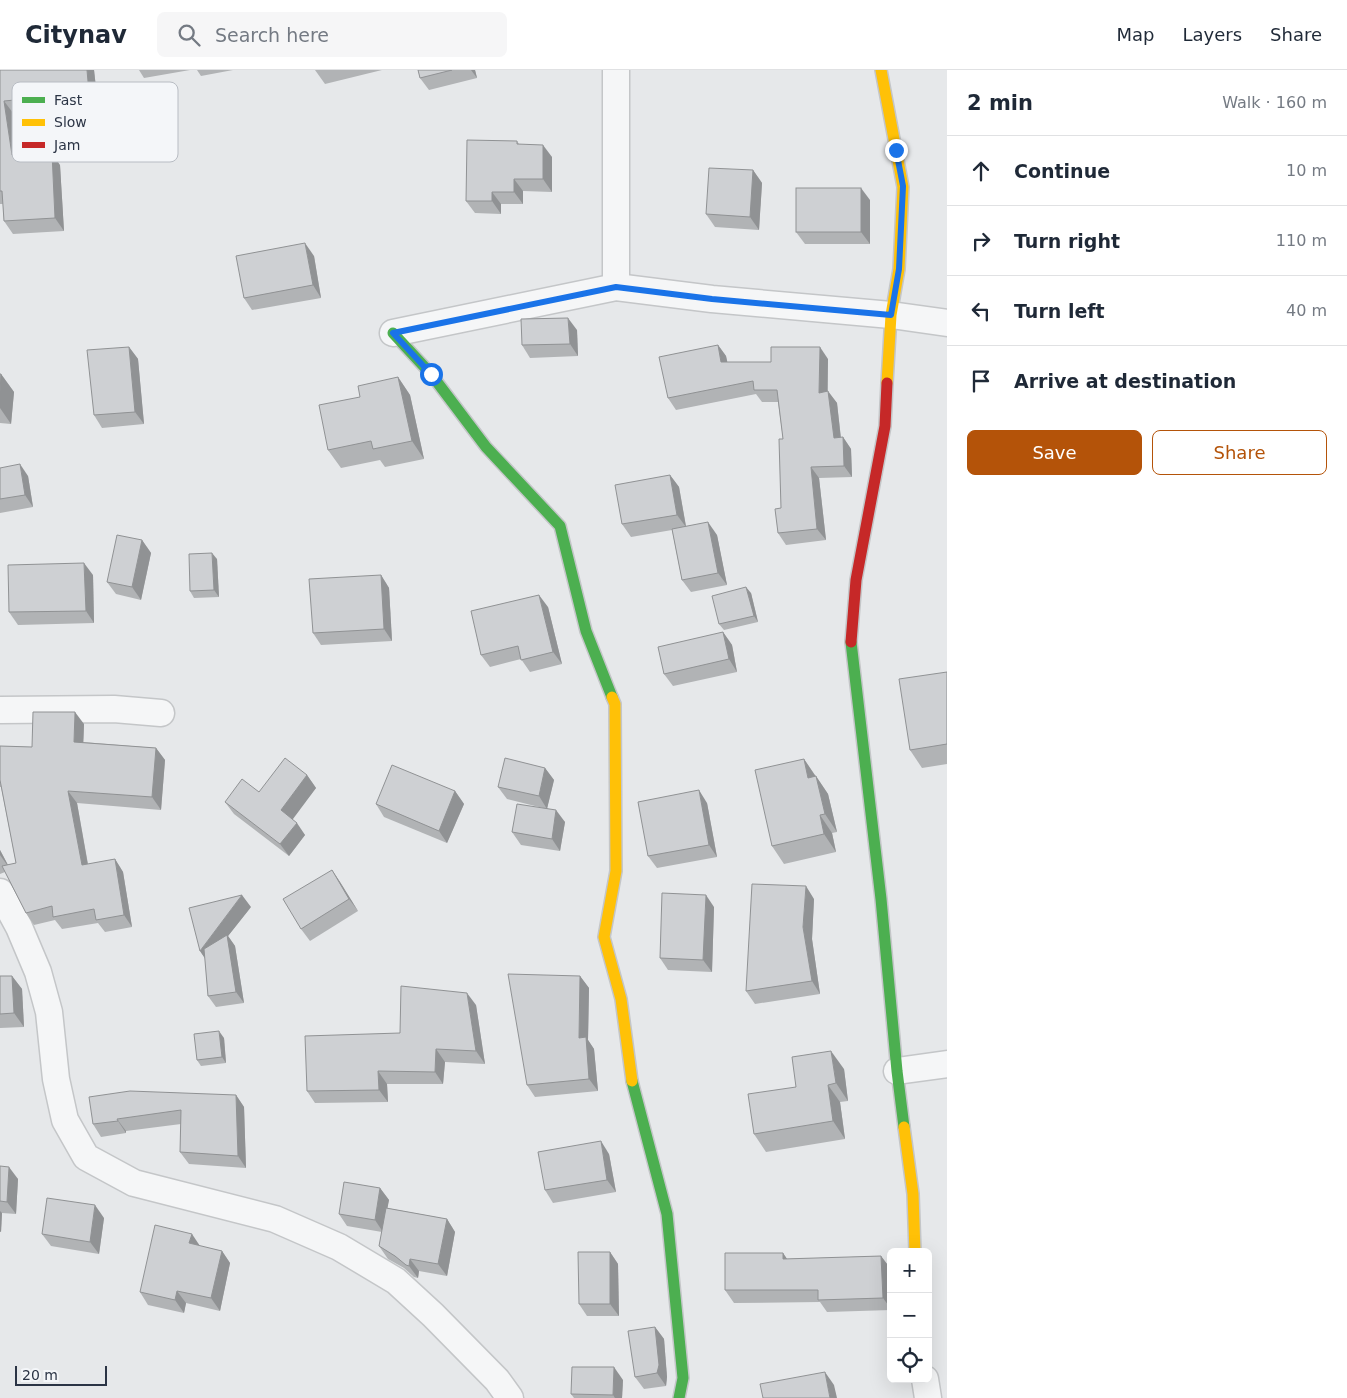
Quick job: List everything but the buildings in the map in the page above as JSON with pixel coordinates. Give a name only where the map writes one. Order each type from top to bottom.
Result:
[{"type":"street","points":[[616,70],[618,155],[616,287]]},
{"type":"street","points":[[881,70],[903,186],[899,269],[891,315],[885,426],[856,580],[851,644],[881,900],[897,1071],[912,1194],[915,1248]]},
{"type":"street","points":[[393,333],[616,287],[712,299],[891,315],[947,323]]},
{"type":"street","points":[[393,333],[431,374],[486,447],[560,526],[586,630],[615,704],[616,871],[604,937],[621,999],[633,1090],[667,1214],[683,1378],[679,1398]]},
{"type":"street","points":[[0,710],[114,709],[162,713]]},
{"type":"street","points":[[0,892],[19,927],[38,972],[49,1012],[56,1080],[65,1120],[86,1157],[134,1183],[275,1219],[339,1247],[396,1281],[497,1380],[510,1398]]},
{"type":"street","points":[[897,1071],[947,1064]]},
{"type":"street","points":[[926,1383],[928,1398]]},
{"type":"traffic: fast","points":[[393,333],[431,374],[486,447],[560,526],[586,631],[612,697]]},
{"type":"traffic: fast","points":[[851,642],[881,899],[904,1127]]},
{"type":"traffic: fast","points":[[632,1081],[667,1214],[683,1378],[679,1398]]},
{"type":"traffic: slow","points":[[881,70],[903,187],[899,269],[891,315],[887,383]]},
{"type":"traffic: slow","points":[[612,697],[615,704],[616,871],[604,937],[621,999],[632,1081]]},
{"type":"traffic: slow","points":[[904,1127],[913,1194],[915,1248]]},
{"type":"traffic: jam","points":[[851,642],[856,580],[885,426],[887,383]]},
{"type":"route","points":[[431,374],[393,333],[616,287],[712,299],[891,315],[899,269],[903,186],[896,150]]}]
